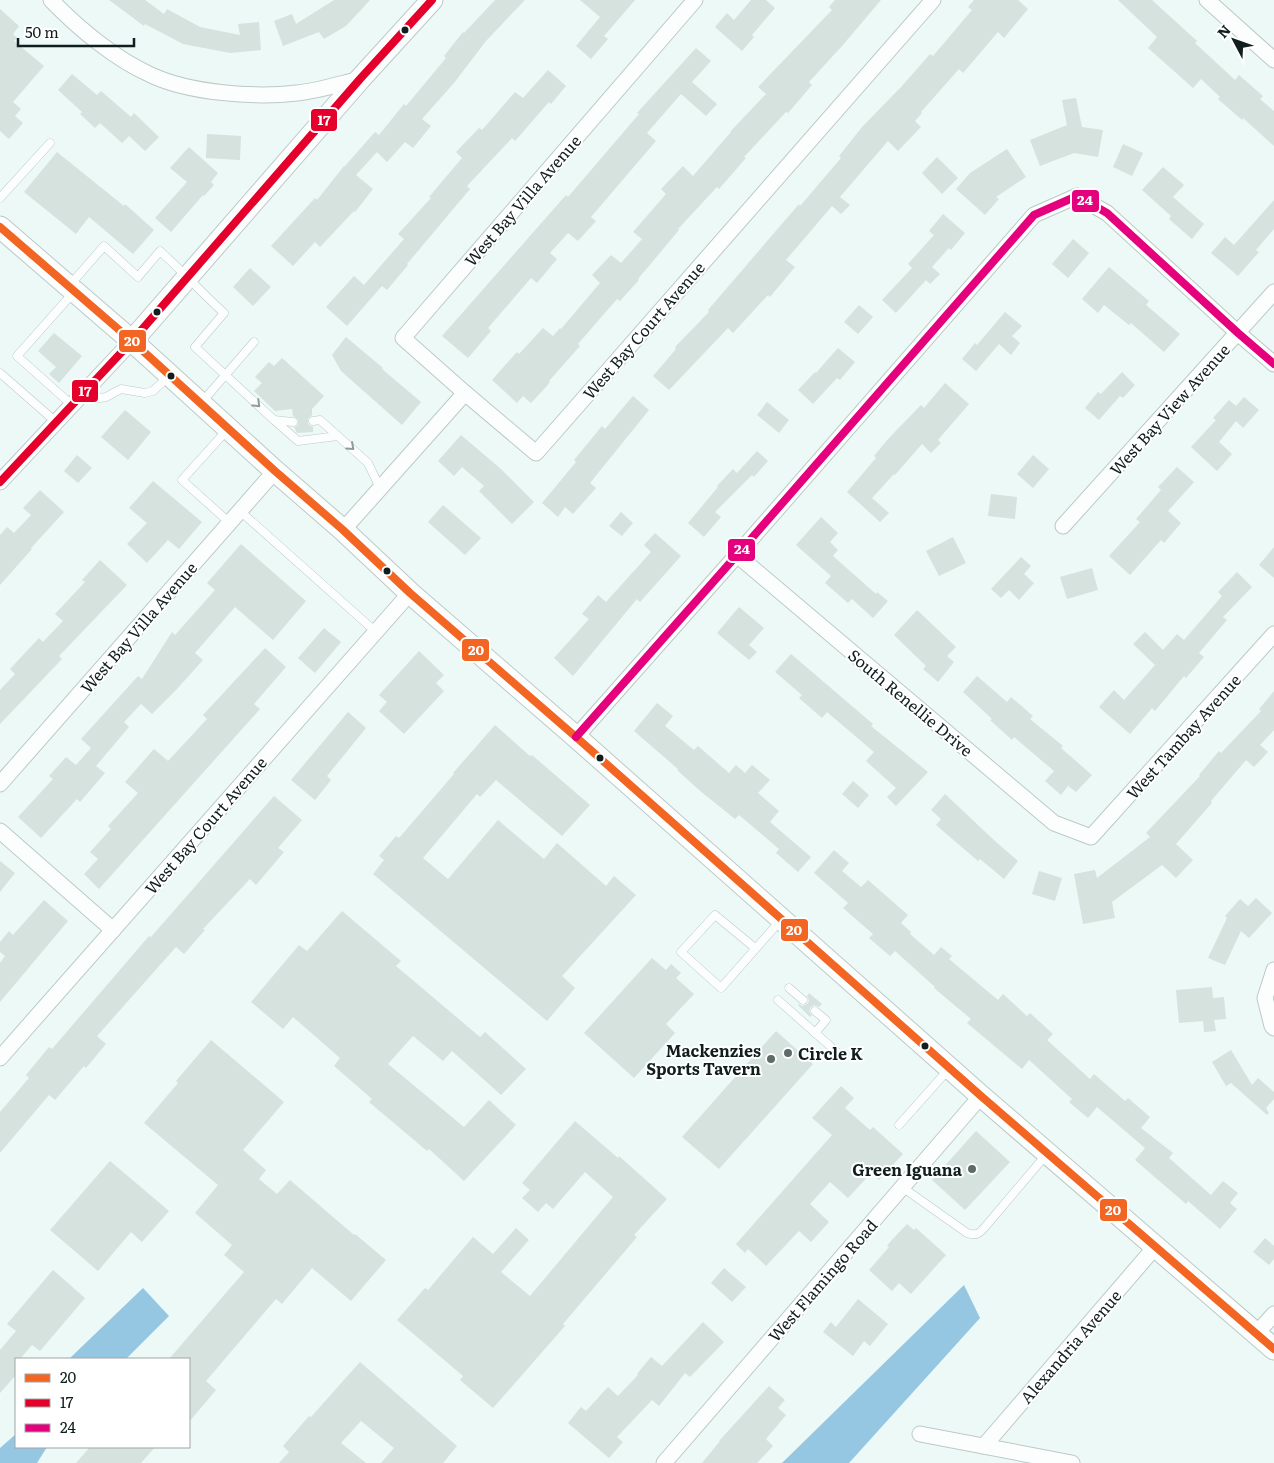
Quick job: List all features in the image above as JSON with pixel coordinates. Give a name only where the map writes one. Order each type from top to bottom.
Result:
[{"type":"street","points":[[51,0],[64,14],[111,52],[151,75],[192,88],[255,95],[298,94],[360,79]]},
{"type":"street","points":[[0,482],[132,341],[360,79],[432,0]]},
{"type":"street","name":"West Bay Villa Avenue","points":[[464,393],[403,338],[695,0]]},
{"type":"street","name":"West Bay Court Avenue","points":[[464,393],[536,452],[933,0]]},
{"type":"street","points":[[1207,0],[1274,60]]},
{"type":"street","points":[[576,737],[1034,215],[1077,196],[1107,213],[1274,364]]},
{"type":"street","points":[[0,227],[132,341],[410,592],[981,1096],[1274,1349]]},
{"type":"street","name":"West Bay View Avenue","points":[[1063,526],[1274,292]]},
{"type":"street","points":[[343,530],[464,393]]},
{"type":"street","name":"West Bay Villa Avenue","points":[[0,784],[275,471]]},
{"type":"street","name":"South Renellie Drive","points":[[737,555],[1054,823],[1091,837]]},
{"type":"street","name":"West Bay Court Avenue","points":[[0,1058],[410,592]]},
{"type":"street","name":"West Tambay Avenue","points":[[1091,837],[1274,634]]},
{"type":"street","points":[[0,831],[113,930]]},
{"type":"street","points":[[1274,970],[1265,998],[1274,1028]]},
{"type":"street","name":"West Flamingo Road","points":[[664,1463],[981,1096]]},
{"type":"street","name":"Alexandria Avenue","points":[[984,1446],[1156,1246]]},
{"type":"street","points":[[1256,1334],[1274,1314]]},
{"type":"street","points":[[920,1434],[1072,1463]]},
{"type":"lane","points":[[0,198],[50,143]]},
{"type":"lane","points":[[72,405],[17,356],[104,246],[138,277],[160,251],[188,276],[197,288],[224,313],[196,347],[298,440],[338,436]]},
{"type":"lane","points":[[201,404],[254,342]]},
{"type":"lane","points":[[0,373],[56,422]]},
{"type":"lane","points":[[85,391],[94,399],[106,397],[121,389],[145,393],[153,391],[170,376]]},
{"type":"lane","points":[[274,420],[293,422]]},
{"type":"lane","points":[[312,421],[320,420],[368,463],[380,488]]},
{"type":"lane","points":[[229,429],[182,480],[235,517],[376,632]]},
{"type":"lane","points":[[755,948],[715,915],[682,952],[721,988],[781,919]]},
{"type":"lane","points":[[789,988],[803,1000]]},
{"type":"lane","points":[[778,1000],[838,1054]]},
{"type":"lane","points":[[815,1033],[826,1020],[816,1011]]},
{"type":"lane","points":[[899,1125],[950,1068]]},
{"type":"lane","points":[[902,1187],[966,1233],[980,1234],[1048,1154]]},
{"type":"water","points":[[964,1285],[980,1318],[849,1463],[782,1463]]},
{"type":"water","points":[[143,1288],[169,1316],[127,1358],[70,1358]]},
{"type":"water","points":[[15,1435],[15,1448],[46,1448],[37,1463],[0,1463],[0,1448]]},
{"type":"building","points":[[109,0],[145,0],[164,14],[167,9],[200,27],[240,35],[238,24],[259,22],[261,50],[230,53],[183,44],[145,24],[144,26]]},
{"type":"building","points":[[334,0],[370,0],[346,26],[324,39],[319,32],[283,46],[274,21],[292,14],[296,24]]},
{"type":"building","points":[[495,0],[525,0],[486,41],[454,83],[422,119],[431,126],[413,148],[405,142],[387,162],[377,152],[356,175],[373,189],[355,212],[320,247],[315,242],[293,266],[271,246],[315,198],[317,200],[344,166],[375,132],[379,135],[404,104],[406,106],[446,58],[444,56],[463,32]]},
{"type":"building","points":[[580,0],[635,0],[604,36],[608,39],[591,59],[576,46],[600,17]]},
{"type":"building","points":[[751,0],[766,0],[775,8],[752,35],[754,37],[742,51],[715,27],[727,13],[734,20]]},
{"type":"building","points":[[835,0],[881,0],[809,82],[812,85],[788,113],[786,112],[744,157],[746,158],[719,189],[717,187],[678,229],[639,280],[620,301],[617,299],[578,344],[580,346],[549,381],[546,387],[531,403],[523,396],[517,403],[492,380],[517,352],[519,354],[543,328],[553,336],[561,329],[600,283],[592,275],[611,255],[621,263],[642,239],[633,232],[666,194],[661,189],[683,166],[693,176],[730,132],[766,94],[758,87],[832,10],[829,7]]},
{"type":"building","points":[[974,0],[1018,0],[1028,9],[1004,38],[998,32],[963,73],[959,69],[921,112],[915,121],[921,127],[898,151],[888,141],[840,197],[850,205],[841,214],[832,206],[786,260],[795,267],[770,297],[768,295],[733,333],[728,328],[669,390],[653,376],[676,349],[675,347],[709,312],[708,310],[841,158],[839,156],[862,127],[930,54],[933,56],[972,10],[968,7]]},
{"type":"building","points":[[1118,0],[1152,0],[1197,41],[1195,43],[1235,80],[1239,75],[1263,96],[1260,99],[1274,111],[1274,146],[1243,118],[1242,120],[1218,99],[1220,97],[1201,79],[1193,88],[1148,48],[1157,37]]},
{"type":"building","points":[[0,9],[19,26],[13,34],[17,38],[14,41],[44,66],[13,102],[21,109],[15,116],[23,123],[9,139],[0,131]]},
{"type":"building","points":[[696,48],[711,61],[692,82],[717,104],[706,116],[681,94],[647,133],[656,141],[591,217],[596,221],[578,241],[568,233],[550,253],[557,259],[537,283],[531,278],[488,328],[491,331],[468,358],[442,336],[566,195],[568,197],[639,114],[637,113]]},
{"type":"building","points":[[548,70],[566,86],[551,104],[549,102],[515,141],[512,138],[467,186],[470,189],[387,290],[382,286],[347,326],[326,307],[354,276],[364,285],[404,239],[398,234],[431,198],[429,197],[462,158],[456,152],[479,128],[482,130],[515,92],[523,98]]},
{"type":"building","points":[[72,74],[97,95],[101,91],[131,117],[134,113],[159,137],[145,151],[129,136],[122,143],[100,123],[95,128],[80,114],[82,112],[58,90]]},
{"type":"building","points":[[1076,98],[1082,127],[1103,130],[1098,157],[1074,153],[1040,166],[1030,140],[1067,125],[1062,100]]},
{"type":"building","points":[[207,134],[241,136],[240,160],[206,158]]},
{"type":"building","points":[[1123,144],[1143,153],[1132,176],[1113,167]]},
{"type":"building","points":[[189,147],[218,173],[211,182],[214,185],[171,232],[155,218],[187,182],[170,168]]},
{"type":"building","points":[[1007,149],[1026,177],[996,197],[999,199],[985,215],[956,189],[970,173]]},
{"type":"building","points":[[57,152],[124,206],[125,204],[154,230],[133,254],[89,217],[76,234],[24,192]]},
{"type":"building","points":[[937,157],[958,178],[942,194],[922,173]]},
{"type":"building","points":[[1163,167],[1184,185],[1173,197],[1204,224],[1192,239],[1169,219],[1171,216],[1142,190]]},
{"type":"building","points":[[1274,200],[1274,229],[1256,250],[1259,252],[1238,276],[1211,253],[1225,237],[1234,245]]},
{"type":"building","points":[[943,214],[965,233],[951,250],[949,248],[932,267],[940,274],[930,284],[926,280],[896,313],[882,300],[912,268],[908,264],[934,235],[929,231]]},
{"type":"building","points":[[1073,239],[1089,253],[1068,278],[1052,264]]},
{"type":"building","points":[[1109,267],[1149,301],[1146,305],[1180,334],[1164,352],[1131,323],[1129,325],[1104,305],[1098,313],[1082,299]]},
{"type":"building","points":[[250,268],[271,287],[253,306],[233,287]]},
{"type":"building","points":[[859,305],[873,317],[858,334],[844,322]]},
{"type":"building","points":[[1005,312],[1022,326],[1012,336],[1020,343],[1011,355],[999,344],[976,371],[962,359],[975,343],[977,345]]},
{"type":"building","points":[[54,333],[82,356],[59,383],[49,374],[56,367],[38,351]]},
{"type":"building","points":[[346,337],[421,402],[402,425],[341,371],[332,355]]},
{"type":"building","points":[[838,348],[855,362],[840,380],[837,378],[813,404],[798,390]]},
{"type":"building","points":[[282,358],[324,396],[312,409],[312,415],[308,419],[308,424],[313,427],[313,432],[297,433],[294,427],[298,425],[298,420],[293,416],[292,409],[275,411],[254,391],[262,383],[255,377],[269,362],[274,366]]},
{"type":"building","points":[[1122,372],[1135,385],[1123,398],[1120,396],[1099,420],[1085,408],[1098,392],[1101,394]]},
{"type":"building","points":[[945,383],[969,404],[938,440],[941,443],[931,453],[922,444],[872,498],[889,513],[880,522],[847,492],[876,458],[874,456],[888,439],[921,405],[924,408]]},
{"type":"building","points":[[633,396],[649,410],[590,483],[596,488],[573,514],[565,507],[558,517],[542,503],[576,462],[574,460],[602,426],[605,429]]},
{"type":"building","points":[[1244,397],[1259,410],[1243,428],[1236,421],[1219,442],[1232,454],[1217,471],[1191,447],[1216,420],[1213,418],[1229,400],[1236,406]]},
{"type":"building","points":[[767,402],[789,420],[779,433],[757,415]]},
{"type":"building","points":[[125,410],[151,432],[128,460],[101,437]]},
{"type":"building","points":[[461,435],[501,469],[534,502],[512,524],[479,491],[484,486],[462,467],[454,476],[438,461]]},
{"type":"building","points":[[757,451],[768,461],[754,477],[752,475],[715,512],[721,517],[704,537],[688,523],[733,469],[737,473]]},
{"type":"building","points":[[77,455],[92,468],[78,483],[64,471]]},
{"type":"building","points":[[1033,455],[1049,469],[1033,488],[1017,474]]},
{"type":"building","points":[[1177,467],[1194,482],[1168,511],[1181,523],[1164,543],[1161,540],[1130,575],[1109,556],[1140,522],[1136,519],[1161,490],[1158,487]]},
{"type":"building","points":[[153,481],[202,522],[179,549],[168,540],[147,563],[127,544],[147,523],[129,508]]},
{"type":"building","points":[[40,490],[64,512],[0,585],[0,535],[7,527],[14,533],[31,515],[23,508]]},
{"type":"building","points":[[991,494],[1017,497],[1015,519],[988,516]]},
{"type":"building","points":[[443,505],[481,538],[465,555],[428,522]]},
{"type":"building","points":[[621,512],[633,523],[622,536],[609,526]]},
{"type":"building","points":[[821,517],[838,533],[830,542],[838,550],[833,556],[876,594],[877,592],[888,601],[873,618],[852,599],[848,603],[825,583],[831,576],[796,545]]},
{"type":"building","points":[[655,533],[681,556],[640,602],[637,599],[573,676],[554,658],[589,619],[582,614],[598,595],[606,602],[651,552],[644,545]]},
{"type":"building","points":[[953,537],[966,563],[939,576],[926,551]]},
{"type":"building","points":[[241,544],[306,601],[273,640],[235,607],[195,653],[203,660],[176,690],[152,714],[141,704],[124,722],[129,727],[96,766],[105,773],[80,802],[77,799],[41,838],[18,817],[53,779],[49,776],[66,757],[76,765],[91,748],[81,739],[138,676],[142,679],[172,632],[175,635],[215,590],[207,583]]},
{"type":"building","points":[[1274,547],[1274,578],[1259,565]]},
{"type":"building","points":[[1021,557],[1031,566],[1024,574],[1034,583],[1019,600],[1009,590],[1001,598],[991,589]]},
{"type":"building","points":[[100,560],[127,585],[59,656],[62,659],[0,724],[0,690],[15,674],[10,669],[39,638],[43,642],[63,621],[55,614],[85,582],[82,580]]},
{"type":"building","points":[[1092,568],[1098,590],[1067,599],[1060,577]]},
{"type":"building","points":[[1237,572],[1252,587],[1223,617],[1227,620],[1199,653],[1204,657],[1186,678],[1184,676],[1155,711],[1152,708],[1130,734],[1099,707],[1114,690],[1124,700],[1155,665],[1133,644],[1145,632],[1163,650],[1177,634],[1184,640],[1222,596],[1218,592]]},
{"type":"building","points":[[739,607],[764,628],[749,645],[757,652],[749,660],[717,633]]},
{"type":"building","points":[[917,610],[956,647],[947,656],[954,662],[938,682],[923,669],[926,666],[894,635]]},
{"type":"building","points":[[324,628],[341,642],[315,673],[298,658]]},
{"type":"building","points":[[265,648],[286,667],[254,704],[260,709],[99,889],[84,874],[98,859],[90,852],[111,829],[108,826],[138,793],[125,782],[154,749],[168,761],[207,719],[203,715]]},
{"type":"building","points":[[419,651],[444,675],[436,683],[444,691],[404,734],[379,711],[387,702],[379,695]]},
{"type":"building","points":[[791,654],[873,724],[871,726],[928,772],[896,806],[887,797],[896,788],[866,761],[874,752],[827,712],[822,718],[799,698],[802,695],[775,672]]},
{"type":"building","points":[[977,676],[1007,702],[1011,697],[1033,716],[1030,719],[1063,746],[1061,748],[1092,775],[1076,792],[1068,786],[1061,795],[1045,781],[1054,771],[1014,737],[1012,740],[963,692]]},
{"type":"building","points":[[1274,691],[1274,730],[1260,745],[1268,752],[1254,767],[1246,760],[1176,844],[1193,860],[1176,878],[1162,865],[1112,902],[1115,918],[1083,924],[1074,874],[1095,870],[1097,878],[1150,837],[1146,833],[1200,776],[1219,751],[1221,753],[1261,711],[1259,709]]},
{"type":"building","points":[[657,703],[673,716],[665,726],[694,750],[698,746],[729,773],[736,765],[745,773],[752,765],[770,780],[758,793],[779,811],[770,822],[811,857],[798,872],[776,853],[779,849],[739,815],[735,819],[699,790],[634,731]]},
{"type":"building","points":[[348,712],[366,728],[327,776],[331,780],[315,800],[291,780]]},
{"type":"building","points":[[495,725],[590,805],[562,836],[496,780],[480,797],[477,794],[423,858],[448,879],[498,820],[544,859],[557,843],[606,886],[614,876],[636,895],[562,976],[575,988],[547,1021],[373,874],[384,860],[379,856],[396,836],[399,838]]},
{"type":"building","points":[[853,781],[869,795],[858,808],[842,794]]},
{"type":"building","points":[[945,794],[1018,861],[1004,879],[980,859],[978,861],[936,825],[941,819],[931,810]]},
{"type":"building","points":[[274,796],[302,820],[278,848],[284,852],[256,885],[250,879],[203,929],[205,930],[184,954],[176,947],[97,1036],[106,1044],[86,1068],[84,1066],[55,1100],[49,1095],[0,1153],[0,1112],[29,1078],[26,1075],[49,1047],[52,1049],[149,936],[151,937]]},
{"type":"building","points":[[834,850],[849,863],[842,871],[861,887],[868,880],[908,915],[901,923],[911,932],[910,934],[934,955],[941,947],[952,956],[949,959],[998,1000],[1003,994],[1027,1016],[1030,1013],[1053,1034],[1047,1040],[1090,1079],[1094,1074],[1125,1101],[1128,1098],[1150,1117],[1141,1128],[1173,1153],[1169,1158],[1211,1195],[1223,1181],[1238,1193],[1230,1203],[1237,1209],[1220,1229],[1188,1201],[1186,1204],[1135,1160],[1145,1148],[1097,1107],[1088,1118],[1069,1102],[1072,1099],[1029,1060],[1022,1069],[967,1023],[971,1019],[934,988],[895,951],[890,956],[869,938],[873,934],[843,908],[848,903],[814,873]]},
{"type":"building","points":[[0,861],[15,873],[0,892]]},
{"type":"building","points":[[1039,871],[1062,878],[1055,901],[1032,894]]},
{"type":"building","points":[[1256,898],[1272,913],[1249,938],[1241,931],[1225,965],[1208,958],[1227,918],[1225,916],[1240,899],[1248,906]]},
{"type":"building","points":[[44,900],[68,921],[0,1002],[0,963],[5,956],[0,952],[0,942],[9,931],[13,935]]},
{"type":"building","points":[[342,911],[401,961],[396,966],[480,1037],[485,1032],[526,1069],[501,1095],[452,1051],[443,1061],[413,1036],[388,1064],[464,1127],[489,1100],[516,1125],[464,1181],[429,1149],[427,1151],[369,1102],[372,1099],[334,1066],[340,1058],[293,1017],[283,1029],[251,1002],[299,945],[307,951]]},
{"type":"building","points":[[652,958],[666,970],[671,964],[681,973],[676,978],[694,994],[666,1024],[675,1033],[634,1078],[584,1033]]},
{"type":"building","points":[[1212,987],[1213,998],[1224,997],[1226,1019],[1214,1020],[1216,1031],[1204,1032],[1203,1021],[1179,1023],[1176,990]]},
{"type":"building","name":"Circle K","points":[[809,993],[822,1004],[819,1007],[815,1005],[811,1007],[809,1011],[812,1015],[810,1017],[798,1005],[807,1004]]},
{"type":"building","points":[[776,1031],[813,1064],[719,1169],[682,1137]]},
{"type":"building","points":[[211,1040],[284,1102],[243,1150],[266,1170],[259,1179],[277,1194],[290,1180],[386,1260],[351,1301],[312,1268],[282,1304],[276,1299],[206,1381],[216,1390],[190,1421],[190,1358],[170,1358],[244,1272],[224,1255],[232,1245],[195,1213],[218,1185],[144,1123],[178,1083],[176,1081]]},
{"type":"building","points":[[1231,1050],[1252,1085],[1258,1078],[1274,1092],[1274,1099],[1266,1108],[1269,1113],[1267,1115],[1231,1083],[1226,1086],[1212,1062]]},
{"type":"building","points":[[841,1086],[854,1098],[845,1108],[870,1130],[873,1127],[903,1154],[879,1180],[871,1173],[848,1198],[830,1182],[810,1204],[829,1222],[811,1242],[799,1231],[766,1266],[748,1249],[745,1253],[736,1244],[832,1135],[812,1118]]},
{"type":"building","points":[[575,1121],[618,1158],[619,1156],[667,1199],[634,1235],[637,1237],[563,1324],[565,1326],[493,1408],[460,1380],[463,1376],[397,1320],[425,1288],[428,1290],[473,1237],[493,1254],[516,1228],[529,1240],[501,1272],[530,1296],[613,1197],[585,1172],[553,1209],[546,1203],[538,1212],[522,1198],[530,1190],[522,1183]]},
{"type":"building","name":"Green Iguana","points":[[976,1131],[1010,1162],[965,1210],[932,1180]]},
{"type":"building","points":[[110,1161],[169,1211],[142,1242],[131,1232],[98,1271],[50,1230]]},
{"type":"building","points":[[907,1224],[914,1230],[916,1228],[946,1255],[911,1294],[899,1283],[892,1291],[869,1270],[889,1247],[887,1246],[890,1242]]},
{"type":"building","points":[[1265,1238],[1274,1246],[1274,1259],[1269,1265],[1253,1252]]},
{"type":"building","points":[[724,1268],[746,1287],[732,1302],[711,1283]]},
{"type":"building","points":[[53,1270],[85,1298],[40,1351],[32,1345],[21,1358],[15,1358],[15,1376],[0,1393],[0,1350],[16,1331],[7,1324]]},
{"type":"building","points":[[858,1299],[888,1324],[870,1346],[864,1341],[853,1356],[823,1332],[831,1322],[836,1327]]},
{"type":"building","points":[[703,1322],[724,1342],[690,1377],[685,1373],[659,1406],[652,1400],[617,1437],[623,1442],[609,1458],[568,1423],[581,1407],[586,1411],[608,1387],[618,1396],[638,1375],[651,1357],[662,1366]]},
{"type":"building","points":[[360,1362],[457,1446],[443,1463],[381,1463],[394,1448],[361,1421],[341,1443],[366,1463],[279,1463],[289,1452],[283,1446]]},
{"type":"building","points":[[769,1386],[785,1400],[778,1408],[786,1415],[766,1439],[773,1446],[757,1463],[702,1463],[719,1441]]},
{"type":"building","points":[[89,1448],[154,1448],[141,1463],[76,1463]]},
{"type":"transit line","name":"17","points":[[0,482],[132,341],[360,79],[432,0]]},
{"type":"transit line","name":"24","points":[[576,737],[1034,215],[1077,196],[1107,213],[1274,364]]},
{"type":"transit line","name":"20","points":[[0,227],[132,341],[343,530],[410,593],[576,737],[981,1096],[1274,1349]]},
{"type":"place","name":"Circle K","points":[[788,1053]]},
{"type":"place","name":"Mackenzies Sports Tavern","points":[[771,1059]]},
{"type":"place","name":"Green Iguana","points":[[972,1169]]}]
